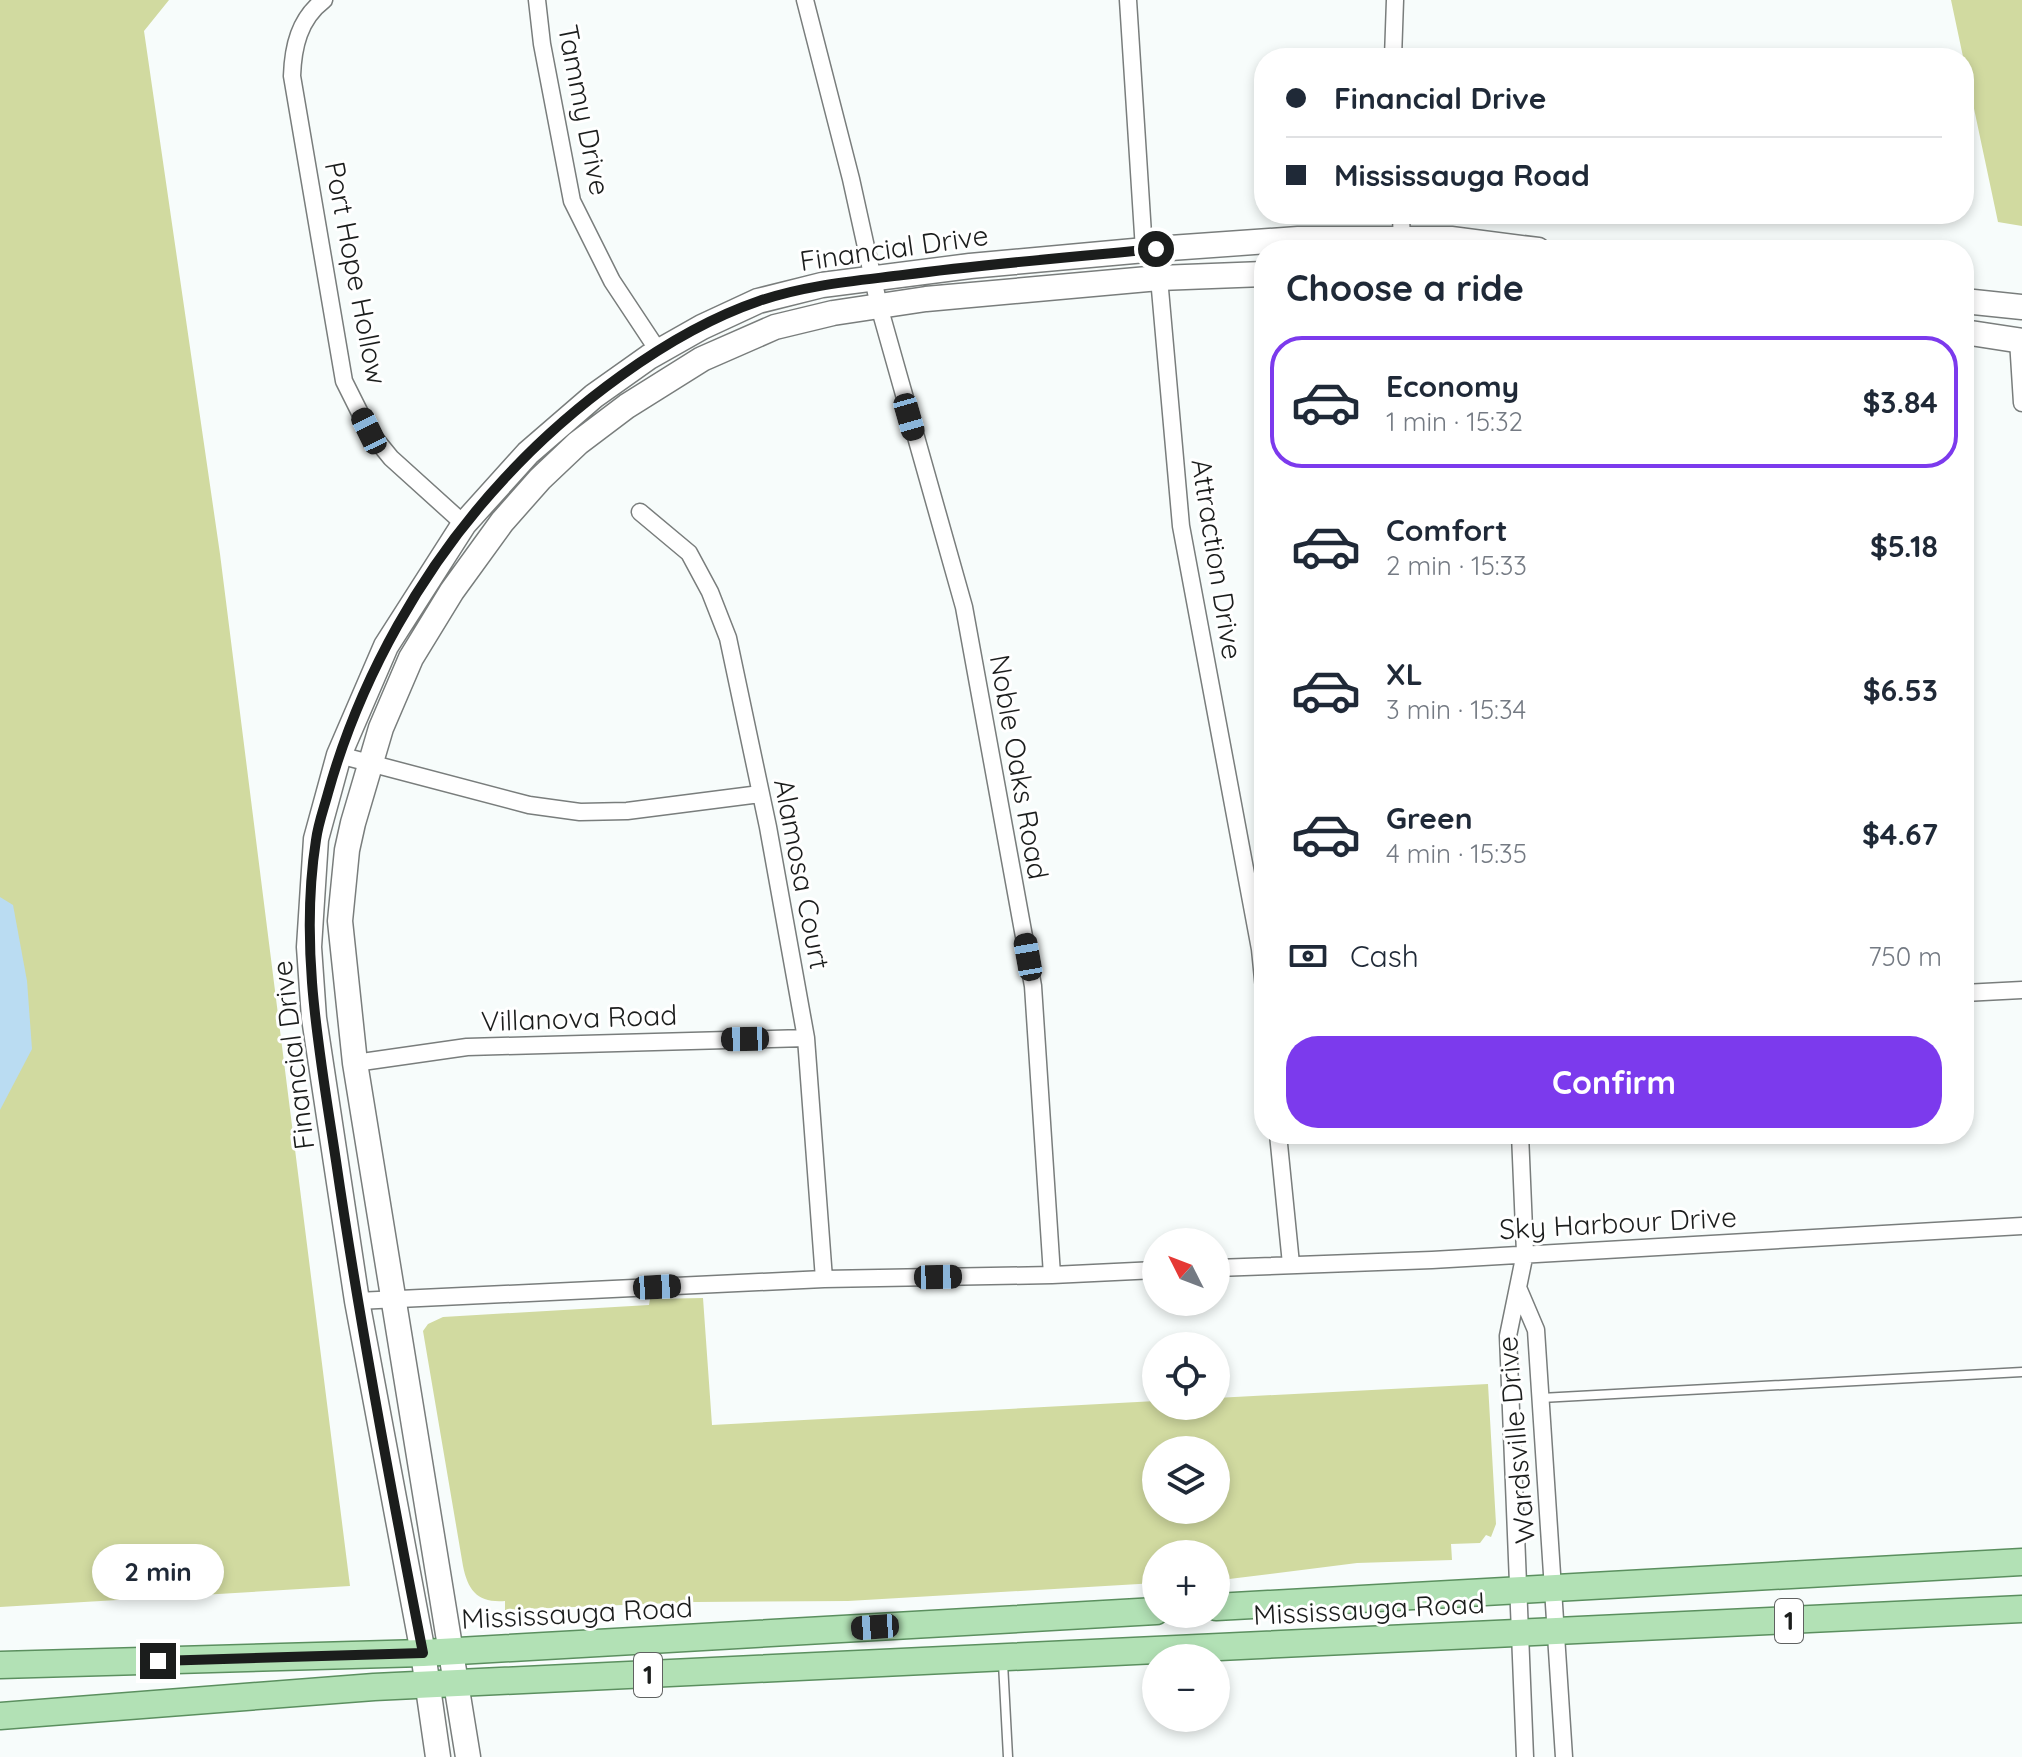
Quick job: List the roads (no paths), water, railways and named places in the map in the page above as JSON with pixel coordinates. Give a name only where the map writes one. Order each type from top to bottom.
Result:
[{"type":"main road","name":"Mississauga Road","points":[[1230,1606],[2022,1562]]},
{"type":"main road","name":"Mississauga Road","points":[[0,1716],[457,1683],[2022,1609]]},
{"type":"main road","name":"Mississauga Road","points":[[0,1665],[423,1653],[1142,1612]]},
{"type":"street","name":"Port Hope Hollow","points":[[324,0],[303,24],[293,49],[292,76],[344,381],[369,431],[391,458],[464,524]]},
{"type":"street","name":"Tammy Drive","points":[[537,0],[542,44],[572,201],[612,281],[659,352]]},
{"type":"street","name":"Noble Oaks Road","points":[[805,0],[851,179],[879,306],[964,607],[1030,971],[1052,1275]]},
{"type":"street","points":[[1128,0],[1144,250]]},
{"type":"street","points":[[1393,48],[1395,0]]},
{"type":"street","name":"Financial Drive","points":[[1284,240],[1402,234],[1459,240]]},
{"type":"street","name":"Financial Drive","points":[[438,1757],[423,1653],[357,1301],[314,1018],[309,947],[316,839],[339,755],[386,646],[464,524],[528,453],[594,396],[702,327],[758,301],[822,285],[1144,250],[1254,242]]},
{"type":"street","name":"Financial Drive","points":[[468,1757],[355,1063],[340,921],[347,850],[381,728],[411,658],[452,591],[502,522],[540,479],[578,443],[627,406],[702,359],[775,327],[833,313],[926,299],[1159,278],[1254,274]]},
{"type":"street","name":"Attraction Drive","points":[[1159,278],[1181,526],[1254,917]]},
{"type":"street","points":[[1974,302],[2022,307]]},
{"type":"street","points":[[1974,333],[2020,340],[2022,403]]},
{"type":"street","name":"Alamosa Court","points":[[640,512],[689,553],[710,592],[728,638],[806,1038],[824,1279]]},
{"type":"street","points":[[339,755],[529,805],[580,812],[627,811],[760,794]]},
{"type":"street","points":[[1974,992],[2022,990]]},
{"type":"street","name":"Villanova Road","points":[[355,1063],[467,1047],[806,1038]]},
{"type":"street","points":[[1279,1144],[1291,1264]]},
{"type":"street","name":"Wardsville Drive","points":[[1520,1144],[1525,1253],[1508,1336],[1525,1757]]},
{"type":"street","name":"Sky Harbour Drive","points":[[1230,1267],[1432,1260],[2022,1226]]},
{"type":"street","points":[[357,1301],[824,1279],[1142,1271]]},
{"type":"street","name":"Wardsville Drive","points":[[1519,1290],[1536,1330],[1564,1757]]},
{"type":"lane","points":[[1541,1398],[2022,1372]]},
{"type":"lane","points":[[1002,1658],[1008,1757]]},
{"type":"water","points":[[0,897],[13,905],[27,981],[32,1049],[0,1110]]}]
